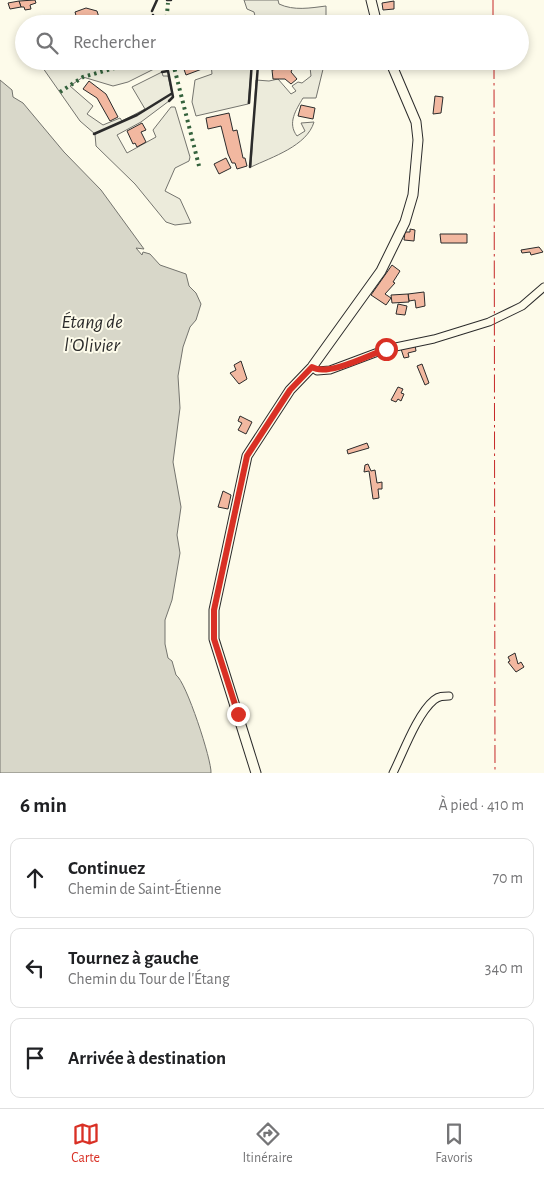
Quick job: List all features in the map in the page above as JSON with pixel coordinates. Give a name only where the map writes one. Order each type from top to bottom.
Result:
[{"type":"street","points":[[371,0],[375,15]]},
{"type":"street","points":[[256,773],[214,639],[214,610],[247,456],[290,390],[312,367],[381,271],[405,222],[413,195],[418,140],[416,122],[394,70]]},
{"type":"street","points":[[312,367],[317,370],[330,370],[386,349],[434,339],[489,322],[522,306],[544,287]]},
{"type":"street","points":[[393,773],[420,718],[433,701],[440,696],[449,696]]},
{"type":"shaded area","points":[[244,0],[278,0],[279,4],[296,8],[326,6],[326,15],[255,15],[254,12],[247,9]]},
{"type":"shaded area","points":[[44,70],[152,70],[128,82],[113,86],[83,77],[70,86],[93,106],[87,114],[103,125],[120,118],[122,121],[145,109],[132,87],[162,72],[163,76],[168,76],[173,97],[141,122],[117,135],[127,153],[156,137],[153,130],[171,107],[175,107],[190,157],[189,161],[175,168],[165,191],[180,199],[191,223],[175,225],[166,222],[135,184],[96,146],[95,134],[80,121]]},
{"type":"shaded area","points":[[212,70],[251,70],[248,104],[196,116],[192,102],[195,80],[212,74]]},
{"type":"shaded area","points":[[310,70],[323,70],[316,98],[303,98],[293,121],[294,131],[297,136],[305,131],[301,123],[314,122],[310,130],[304,138],[288,150],[251,167],[256,80],[269,81],[278,79],[291,94],[296,91],[292,86],[298,82],[302,83],[311,76]]},
{"type":"water","name":"Étang de l'Olivier","points":[[0,80],[12,90],[13,97],[23,103],[64,152],[101,190],[144,249],[136,248],[142,255],[143,252],[150,254],[160,265],[186,274],[189,286],[196,293],[201,304],[196,320],[190,327],[183,347],[178,376],[180,408],[173,462],[181,507],[177,535],[180,553],[172,600],[165,620],[165,644],[168,658],[172,661],[176,675],[186,691],[198,722],[211,773],[0,773]]},
{"type":"building","points":[[35,0],[36,3],[30,5],[31,9],[25,10],[24,7],[21,7],[19,1]]},
{"type":"building","points":[[19,1],[21,7],[10,9],[8,3]]},
{"type":"building","points":[[394,1],[394,9],[383,10],[382,3]]},
{"type":"building","points":[[86,8],[97,11],[98,15],[76,15],[75,12]]},
{"type":"building","points":[[184,70],[199,70],[186,75]]},
{"type":"building","points":[[272,70],[292,70],[291,72],[297,79],[291,84],[285,79],[273,79]]},
{"type":"building","points":[[89,81],[106,94],[118,117],[110,121],[97,98],[83,89]]},
{"type":"building","points":[[435,96],[443,97],[441,113],[433,114]]},
{"type":"building","points":[[301,105],[315,108],[313,119],[298,116]]},
{"type":"building","points":[[229,113],[233,131],[237,130],[243,158],[245,158],[247,166],[237,169],[228,154],[221,126],[208,129],[206,118]]},
{"type":"building","points":[[142,123],[146,130],[141,132],[146,142],[137,147],[135,143],[133,144],[127,131]]},
{"type":"building","points":[[226,158],[231,168],[219,174],[214,164]]},
{"type":"building","points":[[410,229],[415,230],[414,241],[404,240],[405,232],[410,232]]},
{"type":"building","points":[[440,234],[467,234],[467,243],[441,243]]},
{"type":"building","points":[[539,247],[543,252],[531,255],[530,252],[522,253],[521,250]]},
{"type":"building","points":[[392,265],[400,271],[393,282],[395,283],[385,294],[391,298],[386,305],[371,295]]},
{"type":"building","points":[[424,292],[425,306],[416,308],[415,300],[409,301],[408,294]]},
{"type":"building","points":[[408,294],[409,302],[392,303],[391,295]]},
{"type":"building","points":[[398,304],[407,306],[405,315],[396,314]]},
{"type":"building","points":[[415,345],[416,351],[408,353],[409,357],[404,358],[401,349]]},
{"type":"building","points":[[241,361],[247,379],[239,384],[230,373],[236,370],[234,365]]},
{"type":"building","points":[[422,364],[429,383],[425,385],[417,366]]},
{"type":"building","points":[[398,387],[403,389],[401,393],[404,394],[401,401],[398,399],[396,402],[391,400]]},
{"type":"building","points":[[240,416],[252,422],[246,434],[238,430],[242,423],[238,421]]},
{"type":"building","points":[[367,443],[369,448],[348,454],[347,450]]},
{"type":"building","points":[[368,464],[371,471],[375,470],[377,483],[382,482],[382,489],[378,489],[379,498],[373,499],[369,471],[364,472],[365,465]]},
{"type":"building","points":[[223,491],[231,495],[228,509],[218,507]]},
{"type":"building","points":[[515,653],[518,664],[521,662],[524,667],[516,672],[508,662],[510,661],[508,657]]},
{"type":"hedge","points":[[167,15],[168,3]]},
{"type":"hedge","points":[[60,92],[83,77],[108,70]]},
{"type":"hedge","points":[[175,70],[199,166]]},
{"type":"wall","points":[[152,11],[157,0]]},
{"type":"wall","points":[[249,103],[251,70]]},
{"type":"wall","points":[[250,167],[258,70]]},
{"type":"wall","points":[[162,72],[168,71],[173,97],[169,101]]},
{"type":"wall","points":[[94,134],[137,115],[171,94]]},
{"type":"power","points":[[493,0],[493,15]]},
{"type":"power","points":[[494,70],[495,773]]},
{"type":"route","points":[[238,714],[214,639],[214,610],[247,456],[290,390],[312,367],[317,370],[330,370],[386,349]]}]
